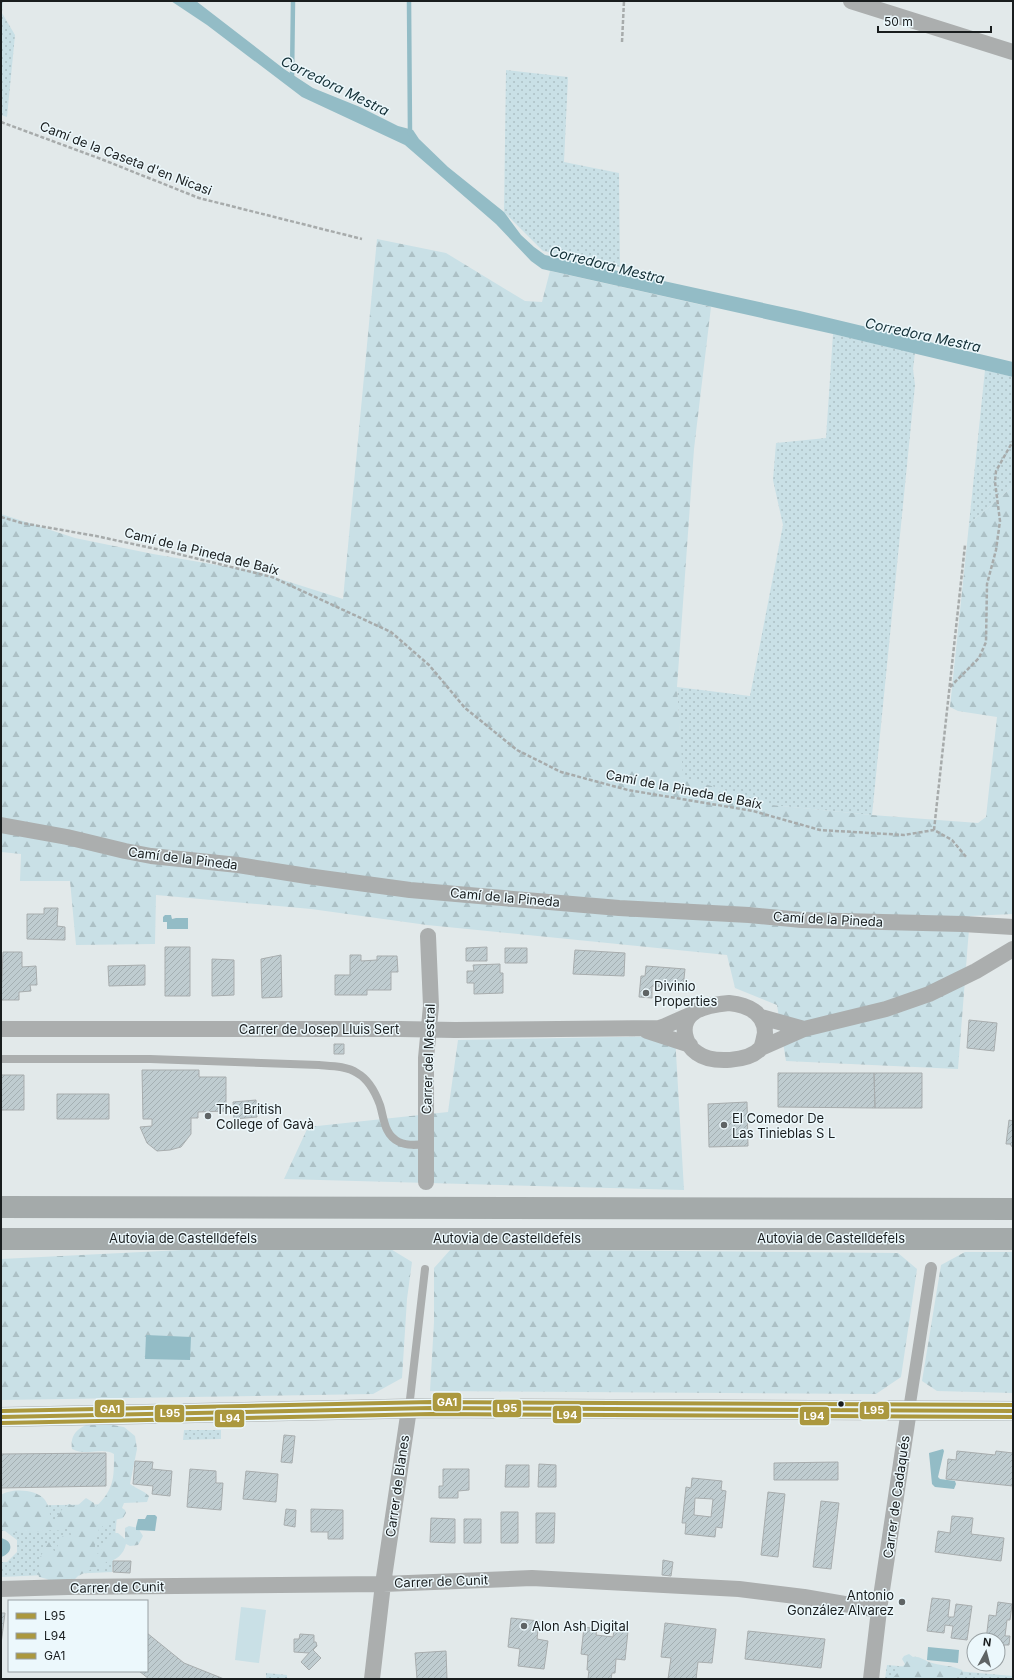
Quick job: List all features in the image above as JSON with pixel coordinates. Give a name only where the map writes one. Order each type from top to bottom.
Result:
[{"type":"highway","points":[[1,1193],[192,1207]]},
{"type":"highway","points":[[1,1207],[1013,1209]]},
{"type":"highway","name":"Autovia de Castelldefels","points":[[1,1239],[1013,1239]]},
{"type":"street","points":[[851,1],[1013,52]]},
{"type":"street","name":"Camí de la Pineda","points":[[1,825],[67,837],[125,851],[238,864],[307,876],[410,890],[619,908],[749,915],[802,920],[963,924],[1013,927]]},
{"type":"street","name":"Carrer del Mestral","points":[[426,1182],[426,1058],[431,1006],[428,936]]},
{"type":"street","name":"Carrer de Josep Lluis Sert","points":[[636,1028],[690,1045],[697,1053],[708,1058],[723,1060],[737,1059],[748,1056],[761,1048],[804,1029],[886,1009],[929,994],[976,971],[1013,949]]},
{"type":"street","name":"Carrer de Josep Lluis Sert","points":[[1,1029],[455,1030],[636,1028],[665,1026],[714,1004],[730,1003],[741,1004],[752,1009],[761,1017],[804,1029]]},
{"type":"street","points":[[690,1045],[685,1038],[684,1031],[685,1023],[692,1014]]},
{"type":"street","points":[[761,1017],[765,1026],[761,1048]]},
{"type":"street","name":"Carrer de Cadaqués","points":[[871,1679],[879,1610],[931,1268]]},
{"type":"street","points":[[1,1417],[409,1409],[806,1409],[881,1411],[1013,1411]]},
{"type":"street","name":"Carrer de Blanes","points":[[372,1679],[383,1584],[409,1409]]},
{"type":"street","name":"Carrer de Cunit","points":[[1,1590],[68,1587],[383,1584],[532,1578],[746,1590],[804,1597],[879,1610]]},
{"type":"lane","points":[[1,1059],[150,1059],[341,1067],[357,1072],[368,1083],[380,1105],[386,1130],[392,1138],[398,1142],[408,1144],[426,1144]]},
{"type":"lane","name":"Carrer de Blanes","points":[[409,1409],[425,1269]]},
{"type":"path","points":[[622,42],[624,1]]},
{"type":"path","name":"Camí de la Caseta d'en Nicasi","points":[[1,122],[101,159],[199,198],[362,239]]},
{"type":"path","points":[[950,687],[979,658],[986,642],[987,584],[996,550],[1000,521],[995,482],[996,471],[1013,441]]},
{"type":"path","name":"Camí de la Pineda de Baíx","points":[[1,517],[22,523],[96,536],[155,549],[272,577],[391,632],[429,665],[465,708],[517,750],[561,772],[628,790],[753,811],[820,830],[904,835],[934,830]]},
{"type":"path","points":[[965,545],[934,830],[952,840],[967,858]]},
{"type":"green space","points":[[1,1],[3,1],[2,13],[15,35],[7,117],[1,115]]},
{"type":"green space","points":[[506,70],[568,77],[564,162],[619,173],[620,267],[543,251],[504,212]]},
{"type":"green space","points":[[377,239],[446,253],[525,301],[542,302],[550,271],[711,307],[694,449],[677,687],[683,777],[772,805],[872,815],[978,823],[986,817],[997,717],[958,711],[950,707],[969,524],[1011,488],[1013,484],[1013,914],[970,916],[958,1069],[786,1061],[777,1005],[735,988],[727,955],[427,925],[311,909],[156,895],[155,944],[76,945],[70,881],[20,881],[21,854],[1,852],[1,514],[75,538],[153,554],[258,572],[343,599]]},
{"type":"green space","points":[[833,334],[915,353],[913,369],[915,385],[872,815],[771,805],[682,777],[677,687],[750,696],[783,525],[773,480],[776,443],[826,438]]},
{"type":"green space","points":[[985,370],[1013,377],[1013,484],[1011,488],[969,524]]},
{"type":"green space","points":[[675,1036],[684,1190],[284,1179],[308,1127],[448,1112],[458,1040]]},
{"type":"green space","points":[[222,1248],[389,1248],[412,1262],[407,1299],[402,1378],[373,1394],[1,1400],[1,1259]]},
{"type":"green space","points":[[451,1249],[898,1253],[917,1269],[901,1377],[876,1394],[430,1391],[434,1322],[434,1268]]},
{"type":"green space","points":[[965,1252],[1013,1252],[1013,1393],[937,1391],[922,1381],[941,1265]]},
{"type":"green space","points":[[103,1420],[113,1425],[124,1427],[135,1436],[137,1449],[130,1484],[149,1496],[147,1502],[124,1503],[122,1508],[126,1513],[123,1518],[110,1521],[99,1529],[95,1546],[96,1554],[99,1553],[112,1533],[118,1533],[125,1539],[125,1528],[129,1526],[138,1528],[143,1536],[138,1545],[130,1546],[126,1544],[119,1556],[106,1562],[102,1569],[92,1569],[78,1576],[74,1580],[52,1583],[47,1579],[39,1577],[38,1573],[42,1567],[38,1562],[49,1542],[55,1553],[57,1553],[57,1547],[64,1534],[71,1535],[70,1528],[67,1527],[63,1531],[54,1530],[17,1533],[1,1530],[1,1495],[11,1491],[24,1491],[41,1496],[47,1503],[53,1523],[63,1508],[69,1504],[76,1507],[86,1498],[94,1503],[95,1508],[106,1495],[112,1484],[114,1454],[104,1451],[78,1451],[72,1449],[72,1442],[73,1437],[80,1428]]},
{"type":"green space","points":[[184,1430],[221,1430],[221,1439],[183,1440]]},
{"type":"green space","points":[[118,1504],[112,1572],[1,1577],[1,1562],[7,1562],[17,1552],[17,1540],[5,1531],[1,1531],[1,1506]]},
{"type":"green space","points":[[241,1607],[266,1610],[259,1663],[235,1660]]},
{"type":"green space","points":[[909,1654],[913,1657],[929,1662],[958,1668],[962,1670],[963,1674],[953,1677],[953,1679],[892,1679],[905,1664],[902,1659],[904,1656]]},
{"type":"green space","points":[[887,1665],[1013,1676],[1013,1679],[885,1679]]},
{"type":"green space","points":[[266,1673],[287,1675],[287,1679],[266,1679]]},
{"type":"water","points":[[171,1],[196,1],[284,69],[313,88],[360,107],[398,126],[413,130],[419,139],[448,167],[504,212],[521,235],[545,255],[800,311],[1013,362],[1013,377],[833,334],[542,269],[531,261],[496,224],[405,145],[302,97],[207,25]]},
{"type":"water","points":[[165,915],[171,915],[172,919],[188,918],[188,929],[167,929],[167,922],[163,922],[163,917]]},
{"type":"water","points":[[146,1335],[191,1337],[190,1360],[145,1359]]},
{"type":"water","points":[[943,1449],[944,1451],[938,1477],[940,1479],[955,1481],[956,1484],[954,1489],[935,1487],[932,1484],[929,1453]]},
{"type":"water","points":[[147,1515],[155,1515],[157,1517],[155,1531],[136,1530],[138,1519],[145,1519]]},
{"type":"water","points":[[1,1538],[10,1544],[10,1550],[1,1557]]},
{"type":"water","points":[[928,1647],[959,1650],[958,1663],[927,1660]]},
{"type":"building","points":[[44,908],[58,908],[57,926],[65,927],[65,940],[27,939],[27,914],[44,914]]},
{"type":"building","points":[[165,947],[190,947],[190,996],[165,996]]},
{"type":"building","points":[[487,947],[487,961],[466,961],[466,948]]},
{"type":"building","points":[[505,948],[527,948],[527,963],[505,963]]},
{"type":"building","points":[[575,950],[625,953],[624,976],[573,974]]},
{"type":"building","points":[[3,952],[22,952],[22,967],[36,966],[37,985],[30,985],[31,991],[19,992],[19,1000],[1,1000]]},
{"type":"building","points":[[281,955],[282,997],[262,998],[261,959]]},
{"type":"building","points":[[350,955],[361,955],[361,961],[377,960],[377,956],[397,956],[398,972],[391,972],[391,990],[367,990],[367,995],[335,995],[335,975],[350,975]]},
{"type":"building","points":[[212,959],[234,960],[234,995],[212,996]]},
{"type":"building","points":[[500,964],[500,973],[503,973],[503,993],[474,994],[474,983],[467,983],[467,971],[474,971],[473,965]]},
{"type":"building","points":[[145,965],[145,985],[109,986],[108,966]]},
{"type":"building","points":[[646,966],[685,969],[683,989],[652,986],[652,998],[639,997],[641,976],[645,976]]},
{"type":"building","points":[[969,1020],[997,1023],[994,1051],[967,1048]]},
{"type":"building","points":[[334,1044],[344,1044],[344,1054],[334,1054]]},
{"type":"building","points":[[142,1070],[199,1070],[199,1077],[226,1077],[226,1111],[198,1112],[198,1118],[191,1118],[191,1134],[181,1147],[157,1151],[147,1143],[140,1127],[152,1126],[152,1119],[143,1119]]},
{"type":"building","points":[[778,1073],[874,1073],[875,1108],[778,1107]]},
{"type":"building","points":[[874,1073],[922,1073],[922,1108],[875,1108]]},
{"type":"building","points":[[1,1075],[24,1075],[24,1110],[1,1110]]},
{"type":"building","points":[[57,1094],[109,1094],[109,1119],[57,1119]]},
{"type":"building","points":[[256,1100],[257,1117],[234,1119],[233,1102]]},
{"type":"building","points":[[747,1102],[748,1146],[709,1147],[708,1104]]},
{"type":"building","points":[[1009,1120],[1013,1121],[1013,1148],[1010,1144],[1006,1144]]},
{"type":"building","points":[[284,1435],[295,1436],[292,1463],[281,1462]]},
{"type":"building","points":[[957,1451],[995,1455],[996,1451],[1013,1453],[1013,1486],[946,1479],[948,1459],[956,1460]]},
{"type":"building","points":[[106,1453],[106,1486],[1,1488],[1,1454]]},
{"type":"building","points":[[135,1461],[153,1462],[152,1469],[172,1471],[170,1496],[152,1494],[153,1486],[133,1484]]},
{"type":"building","points":[[838,1462],[838,1480],[774,1480],[774,1463]]},
{"type":"building","points":[[539,1464],[556,1465],[556,1487],[538,1487]]},
{"type":"building","points":[[506,1465],[529,1465],[529,1487],[505,1487]]},
{"type":"building","points":[[190,1469],[216,1471],[216,1483],[223,1483],[221,1510],[187,1507]]},
{"type":"building","points":[[443,1469],[469,1469],[469,1490],[458,1491],[458,1498],[439,1498],[439,1486],[443,1486]]},
{"type":"building","points":[[246,1471],[278,1474],[276,1502],[243,1499]]},
{"type":"building","points":[[692,1478],[722,1481],[721,1490],[726,1491],[722,1528],[716,1527],[715,1537],[685,1534],[686,1523],[682,1523],[686,1487],[691,1488]],"holes":[[[695,1498],[713,1499],[711,1517],[694,1515]]]},
{"type":"building","points":[[768,1492],[785,1494],[778,1557],[761,1555]]},
{"type":"building","points":[[821,1501],[839,1503],[831,1569],[813,1567]]},
{"type":"building","points":[[286,1509],[296,1510],[295,1527],[284,1525]]},
{"type":"building","points":[[311,1509],[343,1510],[343,1539],[328,1539],[328,1532],[311,1532]]},
{"type":"building","points":[[501,1512],[518,1512],[518,1543],[501,1543]]},
{"type":"building","points":[[536,1513],[555,1513],[554,1543],[536,1543]]},
{"type":"building","points":[[952,1516],[973,1518],[971,1534],[1004,1538],[1001,1561],[935,1552],[938,1531],[950,1533]]},
{"type":"building","points":[[431,1518],[455,1519],[455,1543],[430,1542]]},
{"type":"building","points":[[464,1519],[481,1519],[481,1543],[464,1543]]},
{"type":"building","points":[[663,1560],[673,1562],[671,1576],[662,1575]]},
{"type":"building","points":[[113,1561],[131,1561],[130,1573],[113,1572]]},
{"type":"building","points":[[932,1598],[950,1600],[948,1617],[954,1617],[956,1604],[972,1606],[968,1632],[966,1632],[966,1640],[951,1638],[953,1626],[945,1625],[944,1633],[927,1631]]},
{"type":"building","points":[[998,1602],[1012,1604],[1010,1620],[1007,1620],[1006,1632],[987,1632],[989,1615],[996,1616]]},
{"type":"building","points":[[1,1613],[5,1613],[1,1644]]},
{"type":"building","points":[[511,1618],[539,1621],[537,1639],[548,1641],[544,1669],[518,1666],[520,1649],[508,1647]]},
{"type":"building","points":[[665,1623],[716,1629],[712,1663],[698,1662],[696,1679],[668,1679],[671,1658],[661,1657]]},
{"type":"building","points":[[584,1627],[597,1629],[596,1635],[613,1637],[614,1630],[628,1631],[625,1660],[616,1659],[615,1673],[612,1673],[611,1679],[588,1679],[588,1655],[581,1654]]},
{"type":"building","points":[[748,1631],[825,1639],[821,1668],[745,1659]]},
{"type":"building","points":[[148,1634],[184,1663],[224,1679],[149,1679],[140,1672],[148,1672]]},
{"type":"building","points":[[300,1634],[314,1635],[314,1642],[316,1642],[317,1646],[313,1650],[321,1658],[309,1670],[301,1662],[309,1653],[294,1652],[294,1639],[299,1639]]},
{"type":"building","points":[[1006,1636],[1010,1636],[1009,1645],[1006,1645]]},
{"type":"building","points":[[446,1651],[447,1679],[417,1679],[415,1653]]},
{"type":"waterway","name":"Corredora Mestra","points":[[292,79],[293,1]]},
{"type":"waterway","points":[[409,1],[410,134]]},
{"type":"transit line","name":"GA1","points":[[1,1411],[432,1402],[1013,1405]]},
{"type":"transit line","name":"L95","points":[[1,1417],[432,1408],[1013,1411]]},
{"type":"transit line","name":"L94","points":[[1,1423],[432,1414],[1013,1417]]},
{"type":"place","name":"Divinio Properties","points":[[646,993]]},
{"type":"place","name":"The British College of Gavà","points":[[208,1116]]},
{"type":"place","name":"El Comedor De Las Tinieblas S L","points":[[724,1125]]},
{"type":"place","name":"Antonio González Alvarez","points":[[902,1602]]},
{"type":"place","name":"Alon Ash Digital","points":[[524,1626]]}]
